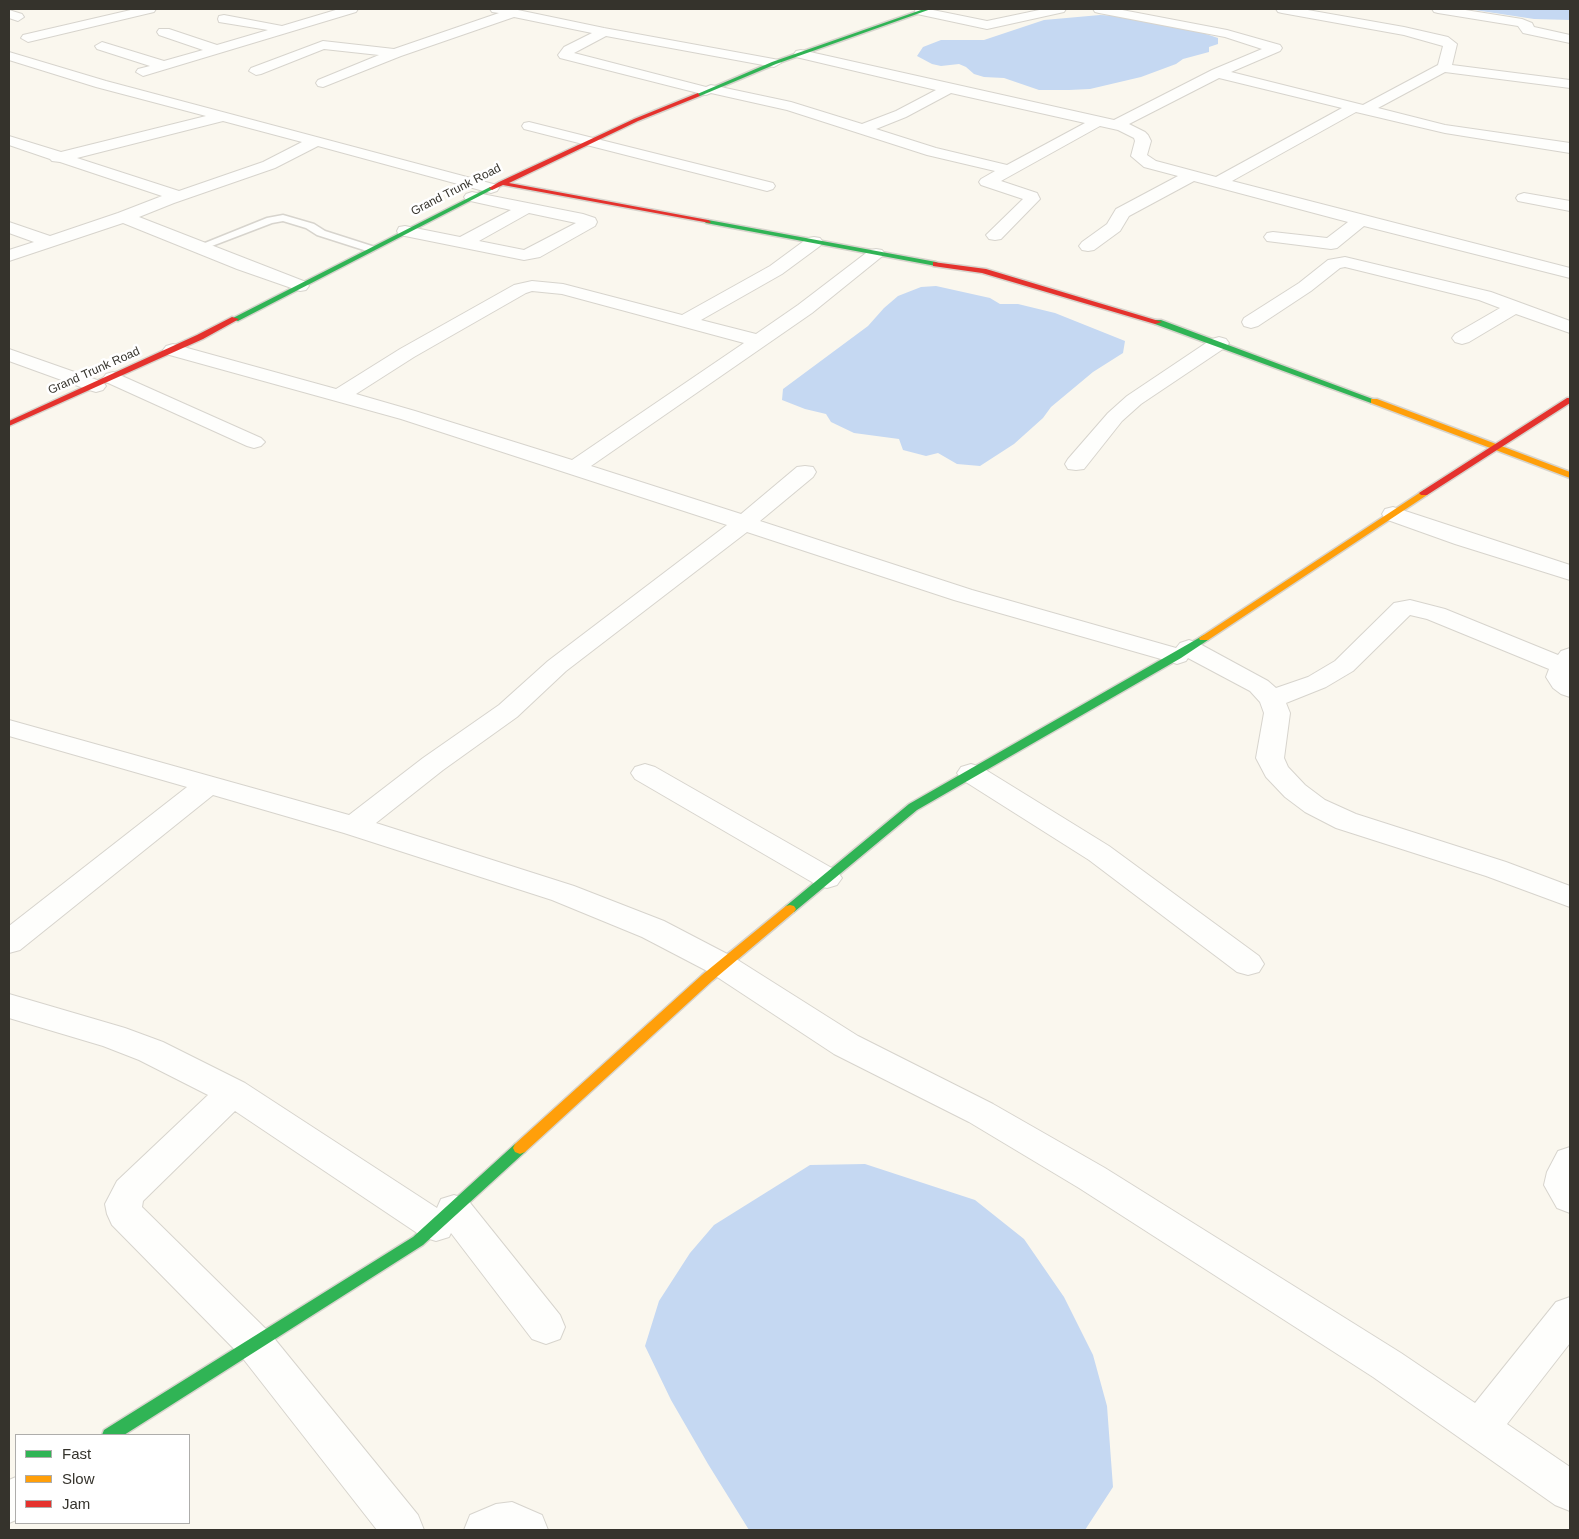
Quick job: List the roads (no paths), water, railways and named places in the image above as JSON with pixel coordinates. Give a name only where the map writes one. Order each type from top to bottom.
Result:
[{"type":"street","points":[[28,38],[150,9]]},
{"type":"street","points":[[143,72],[189,56],[352,9]]},
{"type":"street","points":[[496,9],[604,32],[774,63]]},
{"type":"street","points":[[924,10],[987,25],[1060,9]]},
{"type":"street","points":[[1099,9],[1218,32],[1275,48],[1217,73],[1116,125]]},
{"type":"street","points":[[1282,9],[1395,29],[1443,40],[1450,44],[1445,65]]},
{"type":"street","points":[[1438,9],[1522,23],[1527,26],[1528,30],[1570,39]]},
{"type":"street","name":"Grand Trunk Road","points":[[9,424],[173,350],[472,197],[586,142],[774,63],[924,10]]},
{"type":"street","points":[[309,11],[328,16]]},
{"type":"street","points":[[323,83],[396,54],[512,13]]},
{"type":"street","points":[[224,19],[283,30]]},
{"type":"street","points":[[164,32],[215,49]]},
{"type":"street","points":[[604,32],[569,50],[565,55],[708,90],[791,106],[932,152],[1009,170]]},
{"type":"street","points":[[256,71],[323,45],[396,54]]},
{"type":"street","points":[[102,46],[162,65]]},
{"type":"street","points":[[170,51],[189,56]]},
{"type":"street","points":[[801,54],[948,89],[1116,125],[1133,130],[1140,135],[1143,141],[1139,156],[1142,160],[1361,220],[1570,272]]},
{"type":"street","points":[[10,57],[101,84],[317,141],[496,185],[595,201],[876,254],[983,271],[1124,311],[1218,343],[1493,448],[1570,475]]},
{"type":"street","points":[[1219,182],[1358,108],[1445,65],[1570,84]]},
{"type":"street","points":[[1217,73],[1453,131],[1570,148]]},
{"type":"street","points":[[864,129],[901,114],[948,89]]},
{"type":"street","points":[[57,158],[223,116]]},
{"type":"street","points":[[994,235],[1032,199],[1031,196],[1026,194],[981,181],[1009,170],[1099,121]]},
{"type":"street","points":[[529,126],[586,142],[767,186]]},
{"type":"street","points":[[9,140],[57,158],[171,193],[175,195],[174,198]]},
{"type":"street","points":[[9,256],[124,217],[269,164],[317,141]]},
{"type":"street","points":[[1088,246],[1114,227],[1122,213],[1192,175]]},
{"type":"street","points":[[405,231],[517,255],[528,254],[589,222],[572,216],[472,197]]},
{"type":"street","points":[[1524,198],[1570,206]]},
{"type":"street","points":[[572,216],[595,201]]},
{"type":"street","points":[[462,243],[526,208]]},
{"type":"street","points":[[124,217],[300,286]]},
{"type":"street","points":[[1273,236],[1331,244],[1336,242],[1361,220]]},
{"type":"street","points":[[9,227],[50,242]]},
{"type":"street","points":[[685,321],[776,270],[814,242]]},
{"type":"street","points":[[575,468],[760,341],[876,254]]},
{"type":"street","points":[[1251,322],[1305,287],[1338,262],[1452,287],[1570,327]]},
{"type":"street","points":[[339,396],[407,353],[520,289],[532,286],[563,289],[760,341]]},
{"type":"street","points":[[1462,338],[1514,307]]},
{"type":"street","points":[[1076,464],[1115,417],[1134,400],[1218,343]]},
{"type":"street","points":[[173,350],[408,416],[575,468],[963,595],[1183,652],[1259,686],[1272,699],[1277,713],[1270,758],[1276,771],[1295,791],[1315,806],[1346,821],[1496,869],[1570,897]]},
{"type":"street","points":[[9,355],[104,382],[254,442]]},
{"type":"street","points":[[112,1434],[418,1242],[722,965],[913,807],[1183,652],[1493,448],[1570,400]]},
{"type":"street","points":[[354,826],[427,769],[508,711],[557,666],[744,523],[806,472]]},
{"type":"street","points":[[1393,514],[1462,540],[1570,573]]},
{"type":"street","points":[[1272,699],[1318,682],[1344,666],[1396,614],[1403,608],[1410,607],[1436,614],[1568,670]]},
{"type":"street","points":[[9,728],[354,826],[563,893],[653,929],[722,965],[846,1045],[981,1113],[1092,1178],[1387,1365],[1570,1491]]},
{"type":"street","points":[[646,773],[828,878]]},
{"type":"street","points":[[971,773],[1099,853],[1248,964]]},
{"type":"street","points":[[9,942],[209,784]]},
{"type":"street","points":[[9,1006],[113,1037],[151,1051],[233,1092],[445,1218],[546,1327]]},
{"type":"street","points":[[233,1092],[130,1191],[123,1204],[125,1214],[255,1344],[403,1530]]},
{"type":"street","points":[[1570,1161],[1562,1185],[1570,1198]]},
{"type":"street","points":[[1479,1428],[1570,1314]]},
{"type":"street","points":[[485,1530],[496,1524],[512,1522],[527,1530]]},
{"type":"lane","points":[[200,247],[270,220],[283,218],[310,226],[321,233],[371,249]]},
{"type":"water","points":[[1468,9],[1570,9],[1570,20],[1534,19]]},
{"type":"water","points":[[1100,15],[1119,16],[1194,30],[1218,38],[1218,44],[1209,47],[1209,52],[1183,59],[1176,64],[1141,77],[1090,89],[1069,90],[1039,90],[1004,78],[984,77],[974,74],[959,64],[941,66],[932,64],[917,56],[923,47],[941,40],[984,40],[1044,20]]},
{"type":"water","points":[[936,286],[990,298],[1000,304],[1018,304],[1055,313],[1125,341],[1123,353],[1093,372],[1051,407],[1043,418],[1014,444],[980,466],[957,464],[938,453],[926,456],[903,450],[899,439],[854,433],[831,422],[826,414],[805,409],[782,400],[783,389],[868,326],[898,296],[921,287]]},
{"type":"water","points":[[865,1164],[975,1200],[1024,1239],[1064,1297],[1093,1355],[1107,1406],[1113,1487],[1085,1530],[749,1530],[708,1464],[671,1400],[645,1346],[659,1301],[690,1253],[714,1225],[810,1165]]}]
